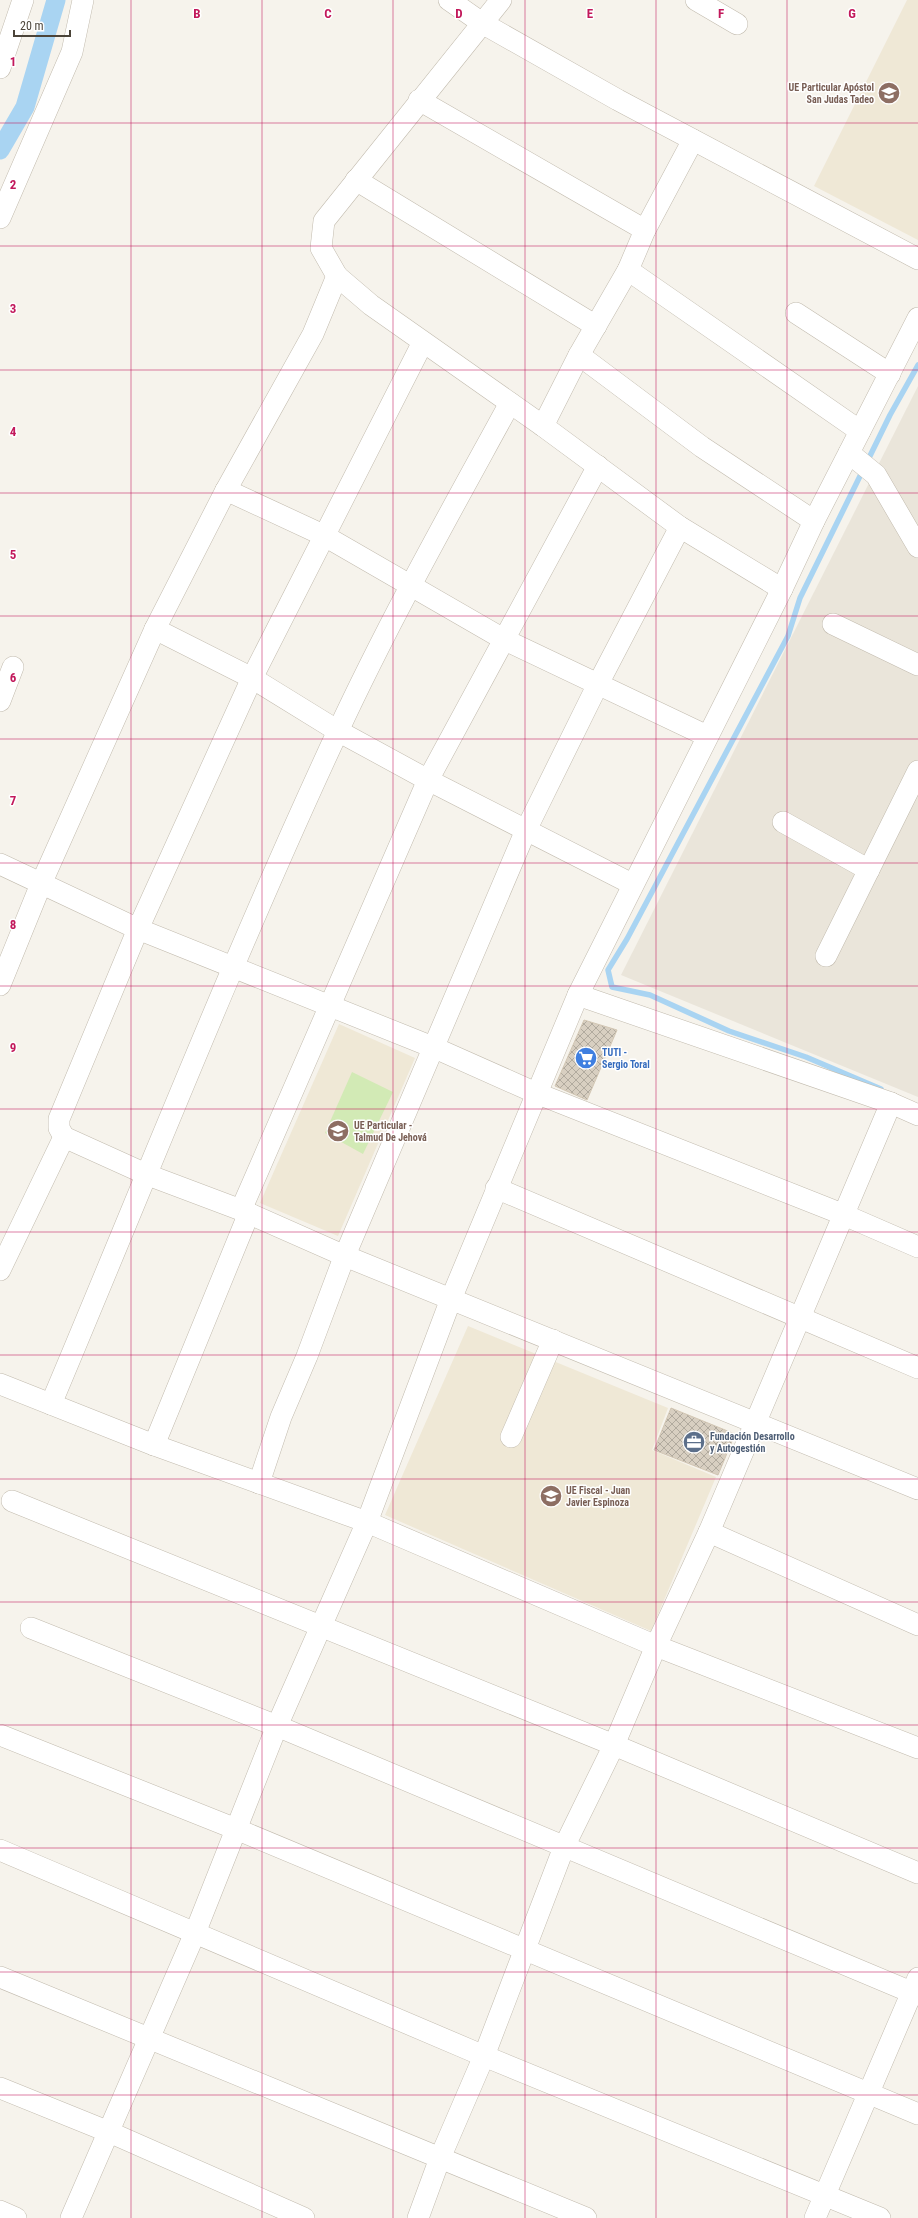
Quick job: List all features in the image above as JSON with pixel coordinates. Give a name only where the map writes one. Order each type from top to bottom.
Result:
[{"type":"street","points":[[0,68],[23,0]]},
{"type":"street","points":[[0,218],[72,52],[83,0]]},
{"type":"street","points":[[449,0],[482,23],[618,100],[918,259]]},
{"type":"street","points":[[501,0],[419,100],[324,221],[321,248],[337,276],[371,305],[543,426],[680,527],[782,588]]},
{"type":"street","points":[[696,0],[736,24]]},
{"type":"street","points":[[419,100],[645,230]]},
{"type":"street","points":[[543,426],[579,355],[628,270],[645,230],[693,140]]},
{"type":"street","points":[[356,180],[596,326]]},
{"type":"street","points":[[628,270],[860,431]]},
{"type":"street","points":[[0,985],[41,884],[155,629],[226,490],[313,334],[337,276]]},
{"type":"street","points":[[796,313],[890,374]]},
{"type":"street","points":[[71,2218],[195,1933],[277,1726],[367,1522],[451,1299],[496,1188],[578,995],[632,884],[782,588],[814,521],[918,318]]},
{"type":"street","points":[[423,342],[323,535],[252,678],[138,929],[59,1119],[59,1128],[64,1137],[148,1174],[245,1212],[345,1256],[918,1489]]},
{"type":"street","points":[[579,355],[702,447],[814,521]]},
{"type":"street","points":[[51,1404],[234,967],[338,731],[410,585],[510,403]]},
{"type":"street","points":[[849,452],[876,475],[918,547]]},
{"type":"street","points":[[154,1445],[245,1212],[428,780],[598,466]]},
{"type":"street","points":[[226,490],[323,535],[505,640],[707,736]]},
{"type":"street","points":[[259,1483],[281,1417],[307,1356],[345,1256],[435,1048],[526,830],[598,684],[680,527]]},
{"type":"street","points":[[833,624],[918,665]]},
{"type":"street","points":[[155,629],[252,678],[338,731],[428,780],[632,884]]},
{"type":"street","points":[[0,701],[14,667]]},
{"type":"street","points":[[826,956],[918,771]]},
{"type":"street","points":[[783,822],[869,870]]},
{"type":"street","points":[[0,864],[138,929],[435,1048],[536,1093],[842,1214],[918,1246]]},
{"type":"street","points":[[578,995],[891,1103],[918,1115]]},
{"type":"street","points":[[418,2218],[440,2158],[484,2056],[564,1847],[614,1744],[656,1646],[709,1532],[801,1317],[842,1214],[891,1103]]},
{"type":"street","points":[[0,1270],[64,1137]]},
{"type":"street","points":[[496,1188],[918,1368]]},
{"type":"street","points":[[511,1437],[553,1340]]},
{"type":"street","points":[[0,1384],[154,1445],[367,1522],[656,1646],[918,1748]]},
{"type":"street","points":[[12,1501],[614,1744],[918,1873]]},
{"type":"street","points":[[709,1532],[918,1625]]},
{"type":"street","points":[[31,1628],[277,1726],[564,1847],[916,1988],[867,2094],[815,2218]]},
{"type":"street","points":[[0,1735],[236,1829],[524,1951],[918,2114]]},
{"type":"street","points":[[0,1850],[484,2056],[880,2218]]},
{"type":"street","points":[[0,1977],[586,2218]]},
{"type":"street","points":[[0,2088],[109,2132],[304,2218]]},
{"type":"street","points":[[0,2211],[16,2218]]},
{"type":"shaded area","name":"UE Particular Apóstol San Judas Tadeo","points":[[907,0],[918,0],[918,240],[814,186]]},
{"type":"shaded area","points":[[918,386],[918,1097],[621,975]]},
{"type":"shaded area","name":"UE Particular - Talmud De Jehová","points":[[339,1024],[415,1058],[338,1236],[260,1203]]},
{"type":"shaded area","name":"UE Fiscal - Juan Javier Espinoza","points":[[468,1326],[668,1408],[652,1450],[716,1477],[651,1631],[385,1515]]},
{"type":"green space","points":[[352,1072],[393,1092],[363,1154],[325,1133]]},
{"type":"building","name":"TUTI - Sergio Toral","points":[[584,1020],[617,1030],[587,1100],[555,1086]]},
{"type":"building","name":"Fundación Desarrollo y Autogestión","points":[[671,1408],[735,1434],[718,1475],[654,1450]]},
{"type":"waterway","points":[[0,150],[25,107],[56,0]]},
{"type":"waterway","points":[[867,462],[890,415],[918,365]]},
{"type":"waterway","points":[[863,470],[800,598],[788,636],[627,939],[608,970],[612,987],[650,995],[729,1031],[806,1057],[881,1089]]},
{"type":"place","name":"UE Particular Apóstol San Judas Tadeo","points":[[889,93]]},
{"type":"place","name":"TUTI - Sergio Toral","points":[[586,1058]]},
{"type":"place","name":"UE Particular - Talmud De Jehová","points":[[338,1131]]},
{"type":"place","name":"Fundación Desarrollo y Autogestión","points":[[694,1442]]},
{"type":"place","name":"UE Fiscal - Juan Javier Espinoza","points":[[551,1496]]}]
